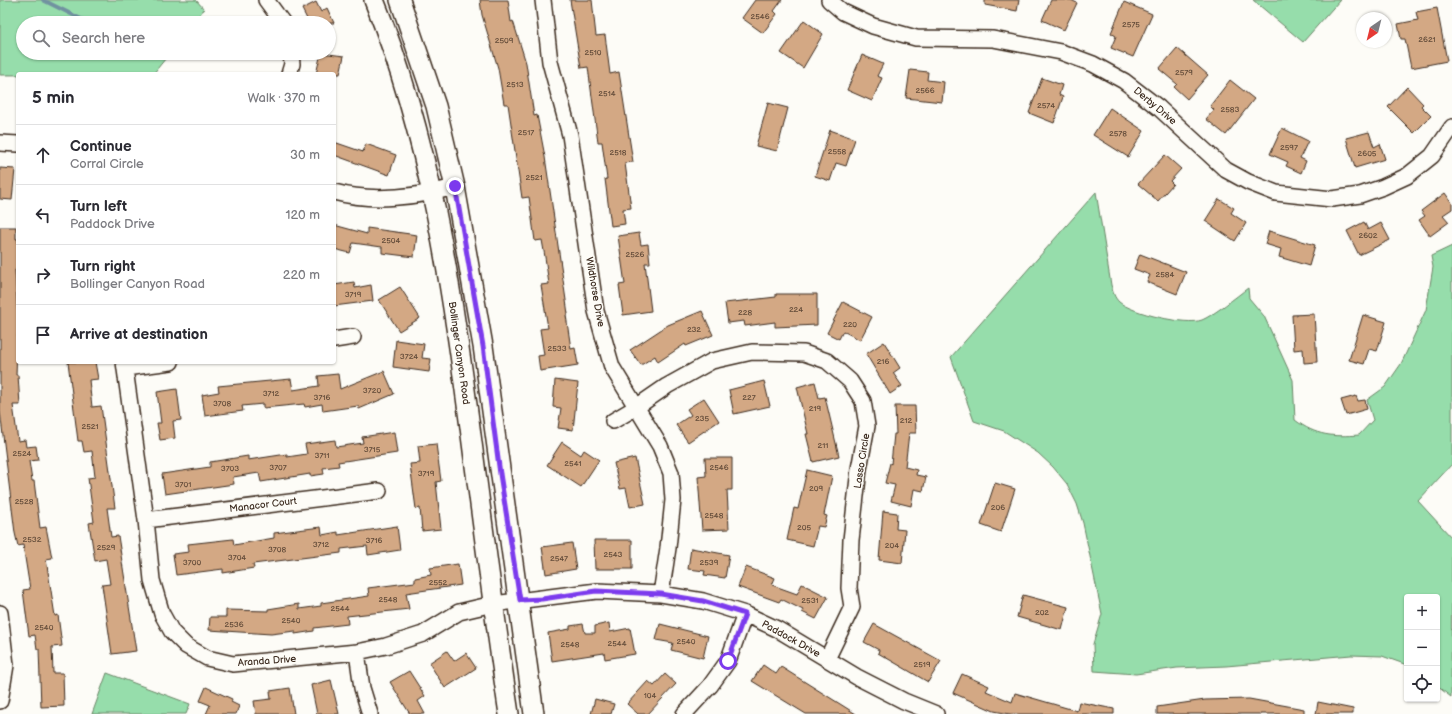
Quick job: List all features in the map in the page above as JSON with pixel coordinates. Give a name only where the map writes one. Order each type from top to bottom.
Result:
[{"type":"main road","name":"Bollinger Canyon Road","points":[[374,0],[382,20],[413,117],[433,192],[460,350],[509,714]]},
{"type":"main road","points":[[400,0],[436,106],[455,186],[483,346],[500,474],[520,600],[534,714]]},
{"type":"street","points":[[266,0],[278,16]]},
{"type":"street","name":"Wildhorse Drive","points":[[543,0],[550,62],[570,135],[596,311],[612,367],[660,446],[671,473],[673,500],[661,594]]},
{"type":"street","name":"Derby Drive","points":[[829,0],[843,12],[873,26],[916,38],[993,39],[1061,52],[1093,64],[1124,81],[1159,108],[1226,170],[1248,182],[1276,193],[1332,199],[1360,195],[1383,187],[1407,176],[1432,156],[1452,127]]},
{"type":"street","points":[[290,72],[292,60]]},
{"type":"street","points":[[0,143],[16,144]]},
{"type":"street","points":[[336,193],[351,197],[396,198],[433,192],[455,186]]},
{"type":"street","points":[[336,340],[353,337]]},
{"type":"street","name":"Lasso Circle","points":[[613,420],[636,408],[667,386],[712,360],[752,352],[804,352],[827,361],[850,380],[863,401],[867,426],[851,540],[849,588],[852,607],[827,659]]},
{"type":"street","points":[[124,365],[140,364]]},
{"type":"street","name":"Aranda Drive","points":[[124,365],[146,520],[152,580],[162,614],[172,632],[186,646],[207,658],[233,664],[357,652],[386,646],[423,634],[459,612],[493,604]]},
{"type":"street","name":"Manacor Court","points":[[146,520],[379,491]]},
{"type":"street","name":"Paddock Drive","points":[[493,604],[596,591],[661,594],[703,601],[745,614],[777,629],[904,702],[936,714]]},
{"type":"street","points":[[0,613],[6,665],[0,700]]},
{"type":"street","points":[[684,714],[710,686],[728,661],[745,614]]},
{"type":"street","points":[[357,652],[362,688],[370,714]]},
{"type":"green space","points":[[0,0],[196,0],[204,9],[198,16],[16,16],[16,60],[164,60],[155,72],[16,72],[16,75],[0,75]]},
{"type":"green space","points":[[1253,0],[1340,0],[1303,42]]},
{"type":"green space","points":[[1096,192],[1111,285],[1119,302],[1147,314],[1172,320],[1194,321],[1202,320],[1213,314],[1248,288],[1249,298],[1264,316],[1293,380],[1295,420],[1310,429],[1325,434],[1341,436],[1359,435],[1373,420],[1367,400],[1385,387],[1401,364],[1426,310],[1433,267],[1431,256],[1452,246],[1452,464],[1418,501],[1452,538],[1451,697],[1440,688],[1440,594],[1404,594],[1404,664],[1382,656],[1351,655],[1226,666],[1177,668],[1136,674],[1094,671],[1093,644],[1102,614],[1083,523],[1077,504],[1067,484],[1053,467],[1038,453],[1004,431],[974,421],[951,357]]},
{"type":"green space","points":[[107,673],[190,704],[186,714],[92,714]]},
{"type":"building","points":[[480,0],[508,0],[511,22],[513,21],[526,63],[534,116],[537,115],[545,157],[568,314],[566,315],[571,349],[575,348],[578,365],[540,371],[538,356],[544,355],[540,329],[548,328],[541,285],[549,284],[545,257],[542,240],[535,241],[529,197],[522,198],[508,104],[504,104],[498,68],[482,15]]},
{"type":"building","points":[[570,0],[592,0],[596,36],[605,35],[610,74],[619,72],[633,162],[625,163],[631,208],[623,209],[625,224],[611,226],[602,142],[598,142],[588,67],[581,68]]},
{"type":"building","points":[[755,0],[782,0],[774,11],[777,14],[763,33],[742,18]]},
{"type":"building","points":[[985,0],[1019,0],[1017,11],[985,5]]},
{"type":"building","points":[[1051,0],[1071,0],[1077,3],[1064,30],[1042,20]]},
{"type":"building","points":[[316,2],[321,12],[327,8],[331,16],[306,16],[302,9]]},
{"type":"building","points":[[1124,2],[1152,14],[1133,57],[1111,48],[1116,36],[1111,33]]},
{"type":"building","points":[[1437,8],[1447,61],[1411,68],[1405,39],[1401,39],[1398,24],[1418,20],[1416,12]]},
{"type":"building","points":[[804,20],[823,34],[803,68],[781,53]]},
{"type":"building","points":[[1177,48],[1208,75],[1187,99],[1174,87],[1177,84],[1159,69]]},
{"type":"building","points":[[336,55],[344,56],[340,74],[336,74],[336,72],[316,72],[319,60],[336,60]]},
{"type":"building","points":[[862,55],[883,64],[877,76],[882,78],[872,101],[847,90]]},
{"type":"building","points":[[910,70],[928,72],[927,80],[944,82],[942,102],[906,98]]},
{"type":"building","points":[[1042,78],[1062,85],[1059,95],[1063,97],[1054,123],[1029,113]]},
{"type":"building","points":[[1230,80],[1254,99],[1226,135],[1206,119],[1214,110],[1210,106]]},
{"type":"building","points":[[1407,87],[1423,104],[1421,106],[1431,116],[1414,133],[1388,107]]},
{"type":"building","points":[[768,103],[788,108],[777,151],[756,146]]},
{"type":"building","points":[[1110,108],[1144,131],[1128,157],[1093,135]]},
{"type":"building","points":[[1282,128],[1308,141],[1300,158],[1306,161],[1301,173],[1286,166],[1288,162],[1270,154]]},
{"type":"building","points":[[830,130],[855,139],[846,166],[836,163],[830,181],[815,176]]},
{"type":"building","points":[[1369,132],[1374,147],[1380,144],[1385,159],[1355,168],[1346,138]]},
{"type":"building","points":[[336,143],[363,152],[366,144],[396,155],[389,175],[336,156]]},
{"type":"building","points":[[1165,155],[1181,169],[1170,181],[1173,184],[1158,201],[1138,184]]},
{"type":"building","points":[[0,168],[15,169],[12,200],[0,199]]},
{"type":"building","points":[[1445,193],[1452,203],[1452,209],[1443,215],[1449,222],[1430,236],[1419,220],[1425,216],[1421,211]]},
{"type":"building","points":[[1219,199],[1234,208],[1231,213],[1246,223],[1235,241],[1205,221]]},
{"type":"building","points":[[1364,222],[1368,230],[1381,223],[1390,240],[1359,255],[1347,231]]},
{"type":"building","points":[[336,226],[367,234],[367,228],[417,235],[414,257],[382,253],[382,247],[353,243],[350,253],[336,250]]},
{"type":"building","points":[[0,227],[16,227],[16,375],[18,375],[20,405],[13,405],[18,441],[25,440],[26,447],[36,446],[38,460],[29,461],[32,481],[34,481],[40,528],[46,527],[52,558],[46,559],[55,616],[58,615],[62,646],[52,647],[53,673],[63,673],[64,706],[41,707],[39,649],[37,649],[35,635],[29,636],[23,590],[30,589],[23,545],[18,546],[15,533],[0,411]]},
{"type":"building","points":[[1269,231],[1315,245],[1309,266],[1279,257],[1281,249],[1265,244]]},
{"type":"building","points":[[639,233],[641,245],[648,244],[650,263],[645,263],[651,311],[623,315],[619,285],[625,284],[618,236]]},
{"type":"building","points":[[1140,254],[1186,272],[1177,294],[1147,282],[1150,275],[1134,269]]},
{"type":"building","points":[[354,282],[355,288],[371,285],[373,301],[336,306],[336,285]]},
{"type":"building","points":[[400,287],[420,318],[399,331],[379,300]]},
{"type":"building","points":[[776,294],[817,294],[817,325],[775,327],[775,322],[745,326],[744,321],[728,323],[725,303],[776,297]]},
{"type":"building","points":[[843,302],[872,317],[860,340],[843,331],[839,339],[827,333]]},
{"type":"building","points":[[702,311],[713,335],[686,346],[685,344],[658,362],[655,356],[641,365],[630,350],[668,325]]},
{"type":"building","points":[[1314,314],[1317,362],[1304,363],[1303,349],[1294,350],[1292,315]]},
{"type":"building","points":[[1363,315],[1386,322],[1377,351],[1369,349],[1364,364],[1349,360]]},
{"type":"building","points":[[396,340],[424,344],[422,358],[431,359],[429,372],[393,367]]},
{"type":"building","points":[[884,342],[900,368],[893,373],[902,386],[890,394],[866,354]]},
{"type":"building","points":[[68,364],[95,364],[98,379],[89,380],[92,407],[101,406],[115,508],[107,508],[111,537],[118,536],[136,651],[112,654],[102,585],[110,584],[106,559],[95,561],[89,523],[94,522],[88,478],[95,477],[92,451],[84,452],[82,441],[78,441]]},
{"type":"building","points":[[384,371],[394,394],[359,409],[358,406],[323,411],[322,404],[305,407],[304,404],[263,408],[263,404],[242,406],[243,411],[205,416],[202,395],[219,392],[218,386],[291,379],[293,390],[319,386],[318,376],[338,374],[340,389]]},
{"type":"building","points":[[555,380],[578,383],[573,430],[558,428],[561,408],[553,407]]},
{"type":"building","points":[[764,381],[770,406],[734,414],[729,390]]},
{"type":"building","points":[[815,382],[819,398],[825,397],[839,456],[813,462],[797,387]]},
{"type":"building","points":[[177,389],[181,420],[173,421],[175,438],[160,440],[157,423],[161,423],[157,392]]},
{"type":"building","points":[[1356,396],[1358,401],[1365,400],[1367,409],[1346,415],[1341,400]]},
{"type":"building","points":[[704,398],[719,421],[688,442],[676,425],[691,415],[687,409]]},
{"type":"building","points":[[895,406],[915,406],[916,433],[909,433],[905,467],[917,470],[916,475],[926,477],[923,491],[914,489],[911,506],[891,501],[895,485],[885,483],[890,463],[891,464],[894,434],[896,434]]},
{"type":"building","points":[[394,432],[397,453],[338,462],[339,466],[323,468],[324,474],[310,476],[310,474],[261,482],[259,473],[233,477],[234,484],[165,494],[162,474],[210,467],[210,462],[248,456],[248,460],[287,454],[287,457],[307,454],[305,444],[335,440],[336,447],[363,443],[362,437]]},
{"type":"building","points":[[562,442],[581,455],[584,450],[599,460],[581,487],[547,465]]},
{"type":"building","points":[[436,444],[441,481],[436,482],[441,529],[422,531],[420,508],[416,509],[410,464],[420,463],[418,446]]},
{"type":"building","points":[[635,458],[645,504],[630,507],[626,488],[620,489],[614,463]]},
{"type":"building","points":[[705,458],[732,458],[732,490],[727,490],[729,529],[702,530],[698,477],[706,476]]},
{"type":"building","points":[[807,470],[832,476],[824,515],[827,516],[824,527],[818,526],[813,546],[787,540],[794,508],[798,509]]},
{"type":"building","points":[[995,483],[1015,489],[1001,532],[981,525]]},
{"type":"building","points":[[883,511],[897,513],[896,529],[905,530],[902,563],[879,560]]},
{"type":"building","points":[[397,526],[400,550],[368,555],[367,546],[341,549],[341,553],[253,564],[254,568],[223,573],[223,569],[176,575],[173,554],[189,552],[188,544],[233,539],[234,545],[274,538],[274,533],[321,527],[322,535],[338,532],[338,535]]},
{"type":"building","points":[[594,540],[632,540],[632,569],[595,569]]},
{"type":"building","points":[[572,543],[576,569],[546,574],[542,547]]},
{"type":"building","points":[[691,548],[729,555],[725,578],[704,575],[705,571],[688,569]]},
{"type":"building","points":[[458,564],[461,585],[406,593],[409,609],[347,616],[348,624],[314,628],[314,631],[295,634],[295,631],[271,634],[209,630],[210,617],[226,617],[226,610],[268,611],[268,609],[299,604],[299,609],[321,606],[321,603],[369,596],[368,588],[415,582],[415,578],[431,575],[430,568]]},
{"type":"building","points":[[746,567],[775,578],[772,585],[797,594],[802,584],[828,597],[816,619],[802,612],[803,610],[781,599],[779,602],[738,587]]},
{"type":"building","points":[[1023,595],[1068,607],[1062,630],[1017,617]]},
{"type":"building","points":[[609,623],[610,632],[630,628],[635,654],[605,659],[604,653],[552,661],[548,633],[570,629],[570,626],[583,624],[585,633],[595,633],[595,626]]},
{"type":"building","points":[[660,624],[708,636],[703,658],[671,650],[673,643],[656,640]]},
{"type":"building","points":[[874,624],[941,661],[928,682],[878,653],[879,650],[864,642]]},
{"type":"building","points":[[447,651],[454,661],[466,653],[476,668],[445,688],[429,663]]},
{"type":"building","points":[[763,665],[776,674],[781,667],[856,714],[806,714],[752,681]]},
{"type":"building","points":[[409,671],[425,696],[418,701],[425,714],[410,714],[390,682]]},
{"type":"building","points":[[665,674],[676,684],[648,714],[638,714],[627,704],[648,681],[654,686]]},
{"type":"building","points":[[962,674],[989,686],[986,691],[1012,702],[1015,693],[1077,711],[1079,702],[1114,709],[1114,714],[1010,714],[994,711],[953,693]]},
{"type":"building","points":[[331,680],[339,714],[317,714],[311,685]]},
{"type":"building","points":[[206,687],[232,699],[231,702],[239,706],[236,714],[206,714],[210,705],[200,701]]},
{"type":"building","points":[[290,688],[294,714],[256,714],[254,701],[271,699],[270,691]]},
{"type":"building","points":[[595,699],[614,704],[611,714],[591,714]]},
{"type":"building","points":[[1249,699],[1304,709],[1304,714],[1157,714],[1157,707],[1205,700]]},
{"type":"building","points":[[1318,702],[1353,709],[1353,714],[1316,714]]},
{"type":"waterway","points":[[43,0],[75,16]]},
{"type":"route","points":[[455,186],[469,273],[483,346],[500,474],[520,600],[542,599],[596,591],[661,594],[703,601],[745,614],[728,661]]}]
